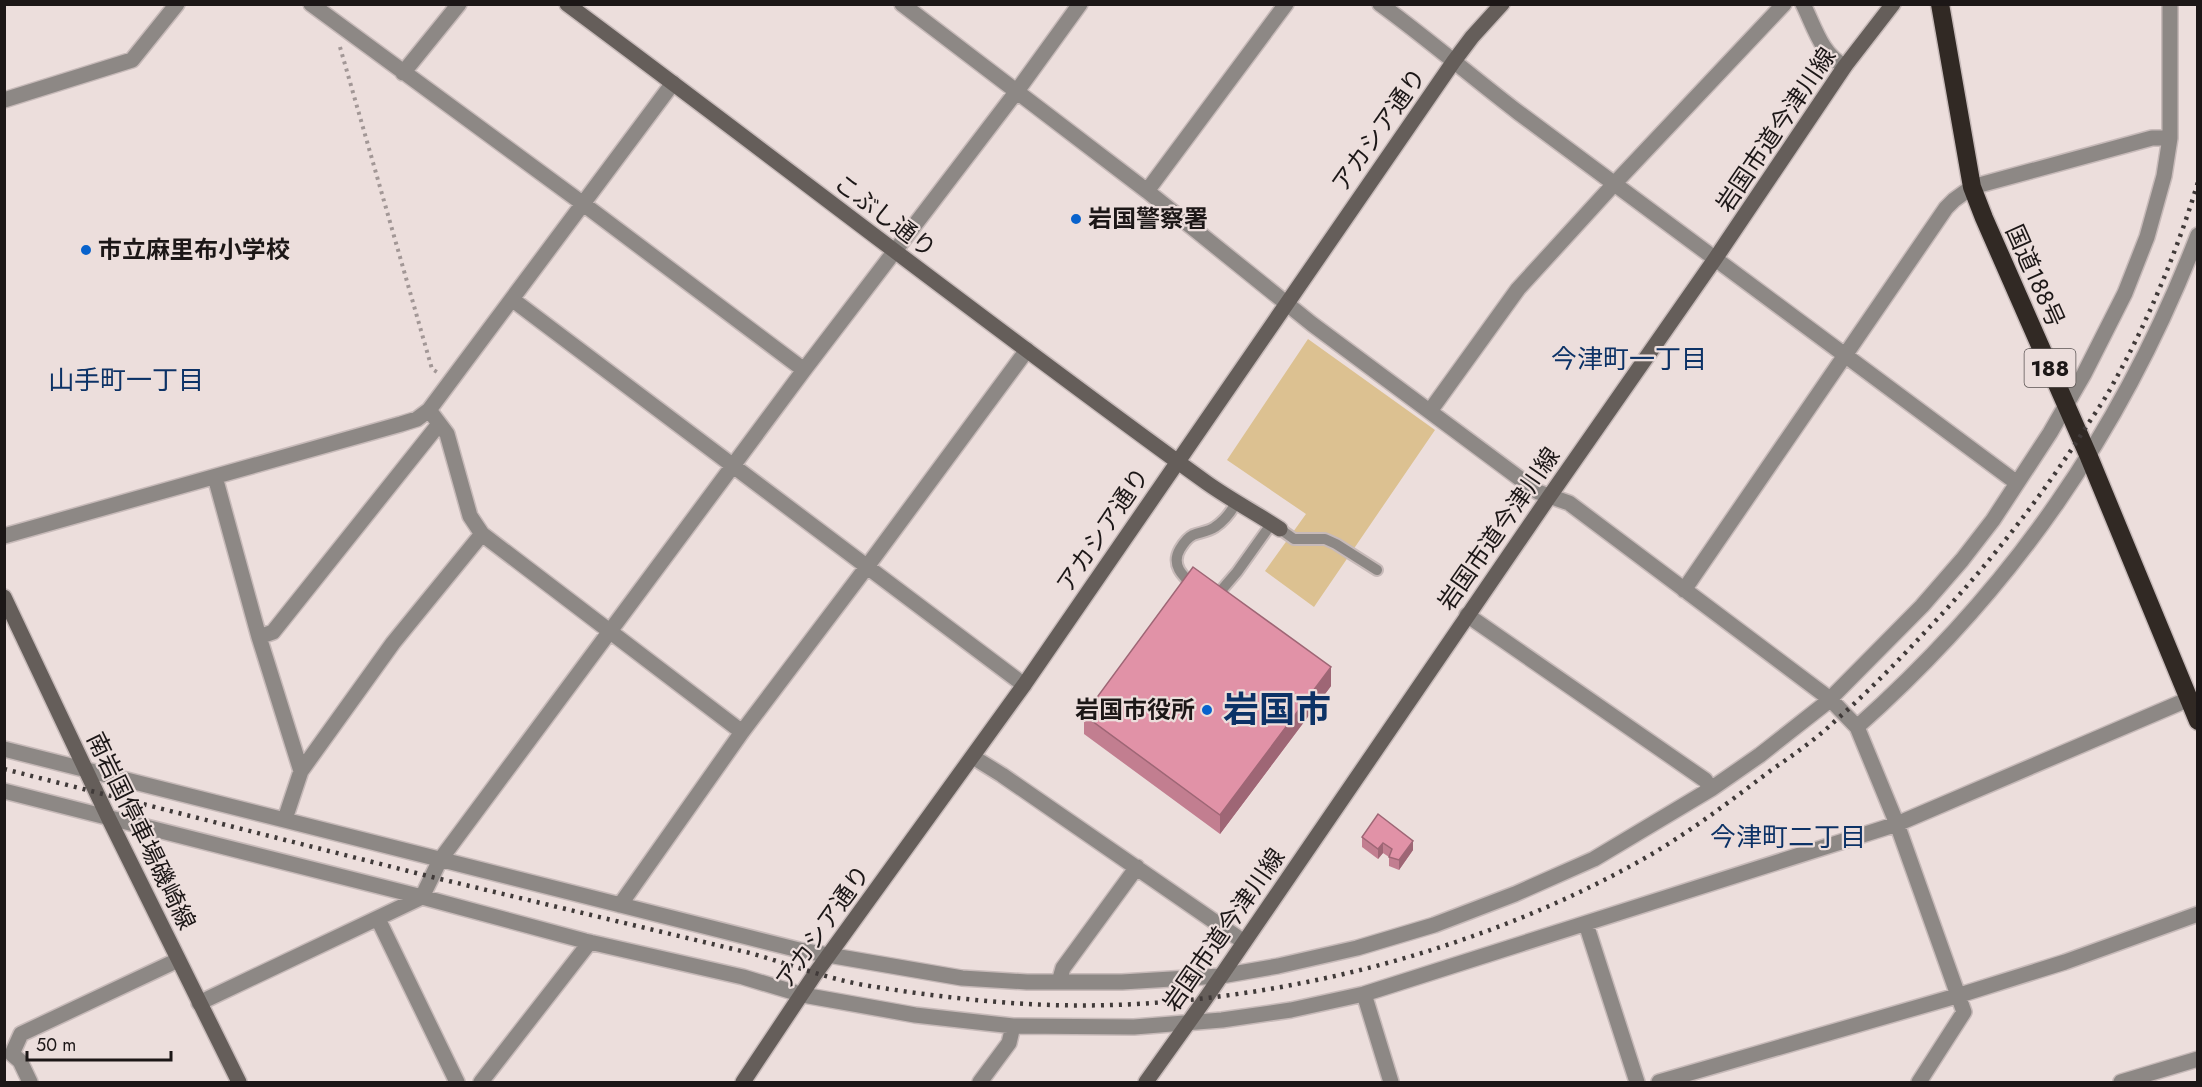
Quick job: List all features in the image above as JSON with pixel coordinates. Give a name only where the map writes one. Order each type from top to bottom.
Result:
[{"type":"highway","name":"国道188号","points":[[1940,4],[1972,187],[2089,457],[2198,721]]},
{"type":"street","points":[[4,100],[132,60],[177,4]]},
{"type":"street","points":[[311,4],[804,370]]},
{"type":"street","points":[[403,74],[459,4]]},
{"type":"street","name":"こぶし通り","points":[[567,4],[1027,350],[1236,502],[1276,526]]},
{"type":"street","points":[[902,4],[1147,191],[1312,324],[1538,492],[1569,503],[1830,699],[1857,727],[1897,824],[1964,1011],[1919,1083]]},
{"type":"street","points":[[199,1003],[422,897],[440,860],[804,370],[1017,91],[1080,4]]},
{"type":"street","points":[[1147,191],[1286,4]]},
{"type":"street","points":[[1380,4],[1614,184],[2017,483]]},
{"type":"street","name":"アカシア通り","points":[[743,1083],[829,956],[1024,685],[1454,61],[1502,4]]},
{"type":"street","points":[[1430,411],[1518,289],[1784,4]]},
{"type":"street","points":[[1803,4],[1826,51],[1836,62],[1845,66]]},
{"type":"street","name":"岩国市道今津川線","points":[[1146,1083],[1715,259],[1845,66],[1893,4]]},
{"type":"street","points":[[4,749],[799,950],[962,978],[1122,982],[1221,976],[1357,948],[1434,925],[1515,894],[1593,858],[1711,789],[1768,749],[1830,699],[1922,606],[1994,520],[2084,374],[2125,293],[2147,237],[2164,176],[2170,138],[2170,4]]},
{"type":"street","points":[[4,536],[417,419],[429,410],[450,383],[673,83]]},
{"type":"street","points":[[1684,590],[1946,208],[1972,187],[2152,138],[2170,138]]},
{"type":"street","points":[[1857,727],[1919,670],[1979,605],[2034,537],[2089,457],[2129,388],[2168,309],[2198,235]]},
{"type":"street","points":[[513,300],[1024,685]]},
{"type":"street","points":[[620,906],[742,732],[1027,350]]},
{"type":"street","points":[[429,410],[447,434],[470,516],[482,534],[742,732]]},
{"type":"street","points":[[259,637],[273,633],[439,424]]},
{"type":"street","points":[[215,477],[259,637],[301,771]]},
{"type":"street","points":[[285,819],[301,771],[393,644],[482,534]]},
{"type":"street","name":"南岩国停車場磯崎線","points":[[4,597],[109,819],[239,1083]]},
{"type":"street","points":[[1467,615],[1705,780],[1711,789]]},
{"type":"street","points":[[4,791],[590,942],[803,994],[915,1016],[1013,1026],[1112,1027],[1186,1023],[1290,1010],[1364,994],[1897,824],[2188,699]]},
{"type":"street","points":[[972,758],[1002,775],[1244,942]]},
{"type":"street","points":[[1059,982],[1063,968],[1137,867]]},
{"type":"street","points":[[1659,1083],[1960,995],[2065,962],[2198,914]]},
{"type":"street","points":[[378,918],[457,1083]]},
{"type":"street","points":[[1586,924],[1637,1083]]},
{"type":"street","points":[[481,1083],[590,942]]},
{"type":"street","points":[[30,1083],[20,1061],[8,1057],[21,1034],[178,960]]},
{"type":"street","points":[[1364,994],[1391,1083]]},
{"type":"street","points":[[980,1083],[1009,1043],[1013,1026]]},
{"type":"street","points":[[2121,1083],[2198,1059]]},
{"type":"lane","points":[[1236,502],[1227,516],[1213,529],[1195,534],[1187,540],[1177,556],[1180,572],[1202,592],[1219,593],[1276,526],[1294,539],[1325,539],[1336,543],[1377,570]]},
{"type":"path","points":[[332,20],[432,369],[450,383]]},
{"type":"shaded area","points":[[1308,339],[1435,430],[1314,607],[1265,571],[1306,514],[1227,460]]},
{"type":"building","name":"岩国市役所","points":[[1193,567],[1331,667],[1220,815],[1084,715]]},
{"type":"building","points":[[1378,814],[1413,841],[1399,860],[1389,857],[1392,849],[1383,843],[1378,849],[1362,837]]},
{"type":"railway","points":[[4,769],[432,877],[750,953],[835,979],[925,994],[1028,1004],[1103,1005],[1181,1001],[1258,991],[1336,976],[1413,956],[1487,931],[1559,902],[1646,858],[1804,747],[1870,688],[1988,562],[2062,464],[2101,405],[2126,360],[2161,286],[2198,182]]},
{"type":"place","name":"岩国警察署","points":[[1076,219]]},
{"type":"place","name":"市立麻里布小学校","points":[[86,250]]},
{"type":"place","name":"岩国市役所","points":[[1207,710]]},
{"type":"district","name":"今津町一丁目","points":[[1629,359]]},
{"type":"district","name":"山手町一丁目","points":[[126,380]]},
{"type":"district","name":"岩国市","points":[[1277,709]]},
{"type":"district","name":"今津町二丁目","points":[[1788,837]]}]
